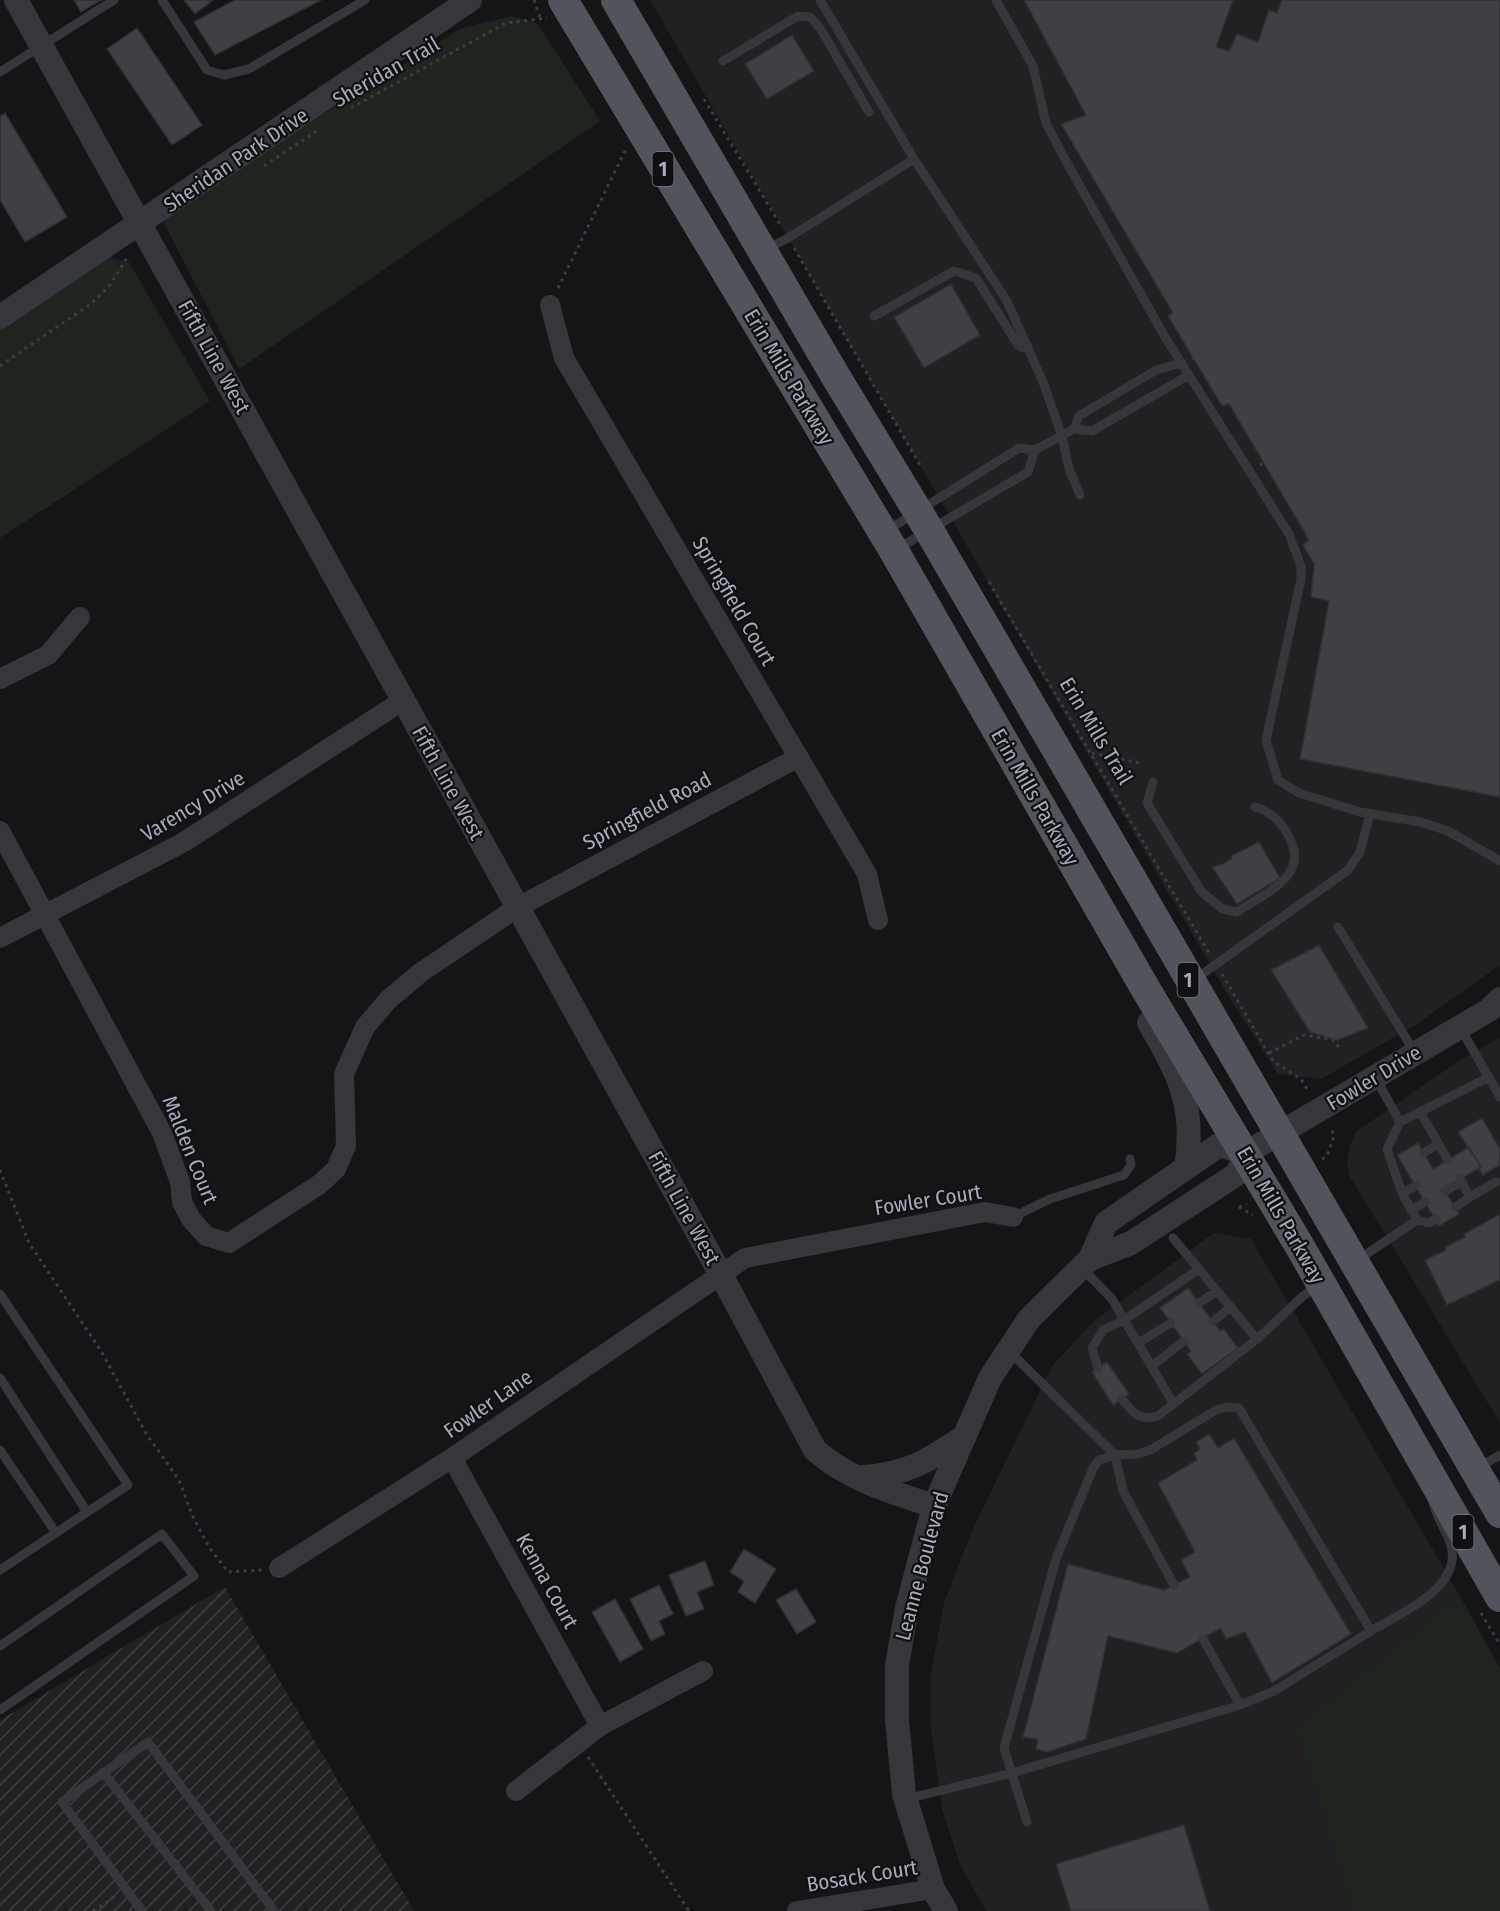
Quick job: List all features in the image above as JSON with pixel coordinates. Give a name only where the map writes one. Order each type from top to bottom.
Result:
[{"type":"main road","name":"Erin Mills Parkway","points":[[563,0],[888,542],[1145,988],[1246,1154],[1500,1597]]},
{"type":"main road","name":"Erin Mills Parkway","points":[[616,0],[923,521],[1354,1262],[1488,1462],[1500,1512]]},
{"type":"street","name":"Fifth Line West","points":[[16,0],[720,1273],[815,1450],[835,1468],[934,1506]]},
{"type":"street","name":"Sheridan Park Drive","points":[[0,317],[141,224],[465,2]]},
{"type":"street","name":"Springfield Court","points":[[550,305],[564,358],[867,874],[878,920]]},
{"type":"street","points":[[0,679],[48,655],[80,617]]},
{"type":"street","name":"Varency Drive","points":[[0,938],[184,842],[402,701]]},
{"type":"street","name":"Springfield Road","points":[[518,907],[799,757]]},
{"type":"street","name":"Malden Court","points":[[0,831],[162,1133],[180,1182],[183,1202],[191,1220],[206,1236],[229,1243],[320,1184],[336,1169],[346,1146],[344,1074],[365,1027],[388,1000],[420,973],[518,907]]},
{"type":"street","points":[[1145,988],[1145,1016],[1178,1073],[1183,1092],[1189,1124],[1186,1168]]},
{"type":"street","name":"Fowler Drive","points":[[1246,1154],[1488,1010],[1500,999]]},
{"type":"street","name":"Leanne Boulevard","points":[[946,1911],[933,1889],[906,1799],[897,1719],[897,1665],[907,1608],[934,1506],[990,1378],[1029,1319],[1085,1263],[1106,1223],[1219,1145],[1246,1154],[1237,1174],[1131,1243],[1085,1263]]},
{"type":"street","name":"Fowler Court","points":[[720,1273],[745,1258],[985,1212],[1013,1216]]},
{"type":"street","name":"Fowler Lane","points":[[279,1568],[452,1458],[720,1273]]},
{"type":"street","points":[[857,1478],[893,1475],[929,1461],[966,1436]]},
{"type":"street","name":"Kenna Court","points":[[452,1458],[600,1726]]},
{"type":"street","points":[[516,1791],[600,1726],[703,1671]]},
{"type":"street","name":"Bosack Court","points":[[797,1911],[933,1889]]},
{"type":"lane","points":[[0,72],[114,0]]},
{"type":"lane","points":[[162,0],[207,70],[224,75],[249,69],[365,0]]},
{"type":"lane","points":[[820,0],[914,159],[984,263],[1028,346],[1062,436],[1069,469],[1080,495]]},
{"type":"lane","points":[[996,0],[1034,66],[1046,123],[1140,295],[1289,534],[1301,566],[1266,740],[1278,780],[1299,793],[1370,814],[1421,822],[1448,831],[1500,861]]},
{"type":"lane","points":[[723,61],[798,16],[810,16],[820,28],[869,112]]},
{"type":"lane","points":[[763,251],[788,238],[914,159]]},
{"type":"lane","points":[[874,316],[954,271],[964,272],[976,278],[1018,345],[1023,348],[1028,346]]},
{"type":"lane","points":[[1074,429],[1079,416],[1156,370],[1182,363]]},
{"type":"lane","points":[[888,542],[923,521],[1019,448],[1035,450],[1074,429],[1092,430],[1189,375]]},
{"type":"lane","points":[[888,542],[923,521],[1028,472],[1035,450]]},
{"type":"lane","points":[[1153,782],[1147,803],[1201,891],[1222,909],[1237,912],[1289,877],[1297,861],[1291,839],[1281,823],[1263,809],[1256,807]]},
{"type":"lane","points":[[1190,983],[1348,870],[1360,852],[1370,814]]},
{"type":"lane","points":[[1338,927],[1415,1053]]},
{"type":"lane","points":[[1460,1027],[1500,1097]]},
{"type":"lane","points":[[1375,1077],[1400,1122]]},
{"type":"lane","points":[[1436,1220],[1429,1223],[1417,1220],[1402,1193],[1387,1149],[1400,1122],[1489,1077]]},
{"type":"lane","points":[[1419,1112],[1448,1160]]},
{"type":"lane","points":[[1424,1152],[1438,1144]]},
{"type":"lane","name":"Fowler Court","points":[[1013,1216],[1050,1199],[1124,1175],[1131,1165],[1130,1159]]},
{"type":"lane","points":[[1393,1170],[1403,1164]]},
{"type":"lane","points":[[1445,1191],[1460,1181],[1470,1197]]},
{"type":"lane","points":[[1455,1207],[1496,1182]]},
{"type":"lane","points":[[1402,1193],[1416,1186]]},
{"type":"lane","points":[[1411,1210],[1425,1202]]},
{"type":"lane","points":[[1354,1262],[1417,1220]]},
{"type":"lane","points":[[1173,1238],[1257,1339]]},
{"type":"lane","points":[[1085,1263],[1112,1299],[1173,1403]]},
{"type":"lane","points":[[1098,1368],[1092,1348],[1102,1330],[1124,1320],[1199,1269]]},
{"type":"lane","points":[[1122,1399],[1136,1415],[1146,1419],[1158,1416],[1231,1362],[1303,1296],[1321,1284]]},
{"type":"lane","points":[[1199,1303],[1217,1291]]},
{"type":"lane","points":[[0,1294],[128,1485],[0,1570]]},
{"type":"lane","points":[[1213,1321],[1231,1307]]},
{"type":"lane","points":[[1138,1344],[1171,1323]]},
{"type":"lane","points":[[1152,1366],[1184,1341]]},
{"type":"lane","points":[[1008,1350],[1115,1455],[1123,1491],[1174,1585]]},
{"type":"lane","points":[[0,1378],[87,1512]]},
{"type":"lane","points":[[1027,1822],[1004,1748],[1056,1559],[1093,1468],[1099,1460],[1115,1455],[1145,1451],[1216,1410],[1239,1408],[1371,1631]]},
{"type":"lane","points":[[0,1450],[56,1533]]},
{"type":"lane","points":[[906,1799],[1012,1773],[1240,1705],[1274,1691],[1371,1631],[1432,1592],[1449,1572],[1452,1553],[1448,1538],[1436,1515],[1426,1468]]},
{"type":"lane","points":[[0,1646],[162,1534],[194,1576],[0,1710]]},
{"type":"lane","points":[[1203,1639],[1240,1705]]},
{"type":"lane","points":[[142,1911],[62,1802],[147,1742],[274,1911]]},
{"type":"lane","points":[[103,1772],[211,1911]]},
{"type":"path","name":"Sheridan Trail","points":[[344,112],[506,23],[541,20],[534,0]]},
{"type":"path","points":[[1064,156],[1161,104],[1338,427]]},
{"type":"path","points":[[550,305],[637,125]]},
{"type":"path","name":"Sheridan Trail","points":[[257,170],[325,126]]},
{"type":"path","points":[[1182,363],[1275,312],[1459,201],[1416,421],[1367,411],[1263,463],[1249,473]]},
{"type":"path","points":[[0,366],[92,303],[110,285],[126,259]]},
{"type":"path","name":"Erin Mills Trail","points":[[983,573],[1202,940]]},
{"type":"path","points":[[1092,753],[1140,763]]},
{"type":"path","points":[[1224,978],[1273,1061],[1300,1079]]},
{"type":"path","points":[[1269,1053],[1304,1035],[1334,1040],[1340,1049]]},
{"type":"path","points":[[1327,1156],[1334,1136]]},
{"type":"path","points":[[0,1170],[29,1243],[101,1351],[147,1435],[179,1480],[193,1517],[209,1547],[228,1572],[279,1568]]},
{"type":"path","points":[[579,1743],[689,1911]]},
{"type":"path","points":[[93,1911],[126,1889]]},
{"type":"shaded area","points":[[650,0],[1500,0],[1500,965],[1417,1024],[1321,1079],[1278,1074],[1222,985]]},
{"type":"shaded area","points":[[512,16],[538,24],[600,121],[239,369],[164,223],[171,209],[462,28]]},
{"type":"shaded area","points":[[103,256],[129,262],[210,401],[0,538],[0,325]]},
{"type":"shaded area","points":[[1500,1038],[1500,1423],[1349,1175],[1347,1162],[1350,1145],[1357,1131],[1463,1058]]},
{"type":"shaded area","points":[[1214,1233],[1251,1239],[1460,1596],[1295,1728],[1352,1911],[986,1911],[960,1864],[942,1809],[931,1729],[931,1673],[944,1603],[971,1533],[1052,1366],[1094,1321]]},
{"type":"shaded area","points":[[225,1587],[414,1911],[0,1911],[0,1720]]},
{"type":"shaded area","points":[[1460,1596],[1500,1668],[1500,1911],[1352,1911],[1295,1728]]},
{"type":"building","points":[[74,0],[101,0],[81,12]]},
{"type":"building","points":[[184,0],[213,0],[195,14]]},
{"type":"building","points":[[235,0],[321,0],[215,55],[194,22]]},
{"type":"building","points":[[1024,0],[1233,0],[1216,47],[1229,51],[1237,34],[1258,42],[1269,10],[1277,13],[1282,0],[1500,0],[1500,797],[1300,759],[1329,601],[1311,597],[1314,564],[1303,545],[1309,540],[1229,404],[1222,406],[1168,316],[1173,313],[1061,124],[1086,115]]},
{"type":"building","points":[[137,28],[202,125],[172,145],[107,49]]},
{"type":"building","points":[[792,35],[814,71],[767,99],[745,64]]},
{"type":"building","points":[[5,113],[67,217],[25,242],[0,200],[0,116]]},
{"type":"building","points":[[951,284],[980,335],[924,368],[894,317]]},
{"type":"building","points":[[1259,842],[1280,878],[1237,904],[1212,867],[1223,864],[1232,858],[1231,856]]},
{"type":"building","points":[[1319,945],[1368,1028],[1337,1040],[1310,1032],[1271,970]]},
{"type":"building","points":[[1482,1118],[1500,1149],[1500,1165],[1483,1175],[1478,1168],[1481,1167],[1458,1132]]},
{"type":"building","points":[[1418,1143],[1433,1169],[1469,1147],[1481,1167],[1444,1189],[1459,1214],[1439,1226],[1397,1155]]},
{"type":"building","points":[[1500,1214],[1500,1280],[1447,1305],[1425,1260],[1446,1250],[1445,1247],[1465,1237],[1464,1234]]},
{"type":"building","points":[[1188,1288],[1220,1331],[1224,1329],[1238,1348],[1202,1374],[1187,1354],[1191,1351],[1160,1308]]},
{"type":"building","points":[[1107,1362],[1129,1394],[1113,1405],[1092,1372]]},
{"type":"building","points":[[1209,1434],[1218,1448],[1234,1438],[1351,1634],[1272,1683],[1245,1632],[1226,1639],[1221,1628],[1177,1653],[1108,1636],[1086,1739],[1047,1752],[1036,1749],[1038,1739],[1023,1737],[1068,1564],[1164,1590],[1190,1577],[1181,1560],[1195,1552],[1158,1483],[1197,1460],[1194,1453],[1200,1449],[1196,1442]]},
{"type":"building","points":[[744,1549],[776,1569],[755,1603],[738,1592],[744,1581],[730,1572]]},
{"type":"building","points":[[705,1561],[714,1585],[697,1592],[704,1609],[686,1616],[669,1575]]},
{"type":"building","points":[[659,1585],[673,1614],[659,1621],[665,1634],[651,1641],[630,1599]]},
{"type":"building","points":[[796,1589],[816,1622],[797,1634],[776,1600]]},
{"type":"building","points":[[615,1599],[643,1649],[620,1662],[592,1612]]},
{"type":"building","points":[[1184,1825],[1210,1911],[1071,1911],[1056,1864]]}]
